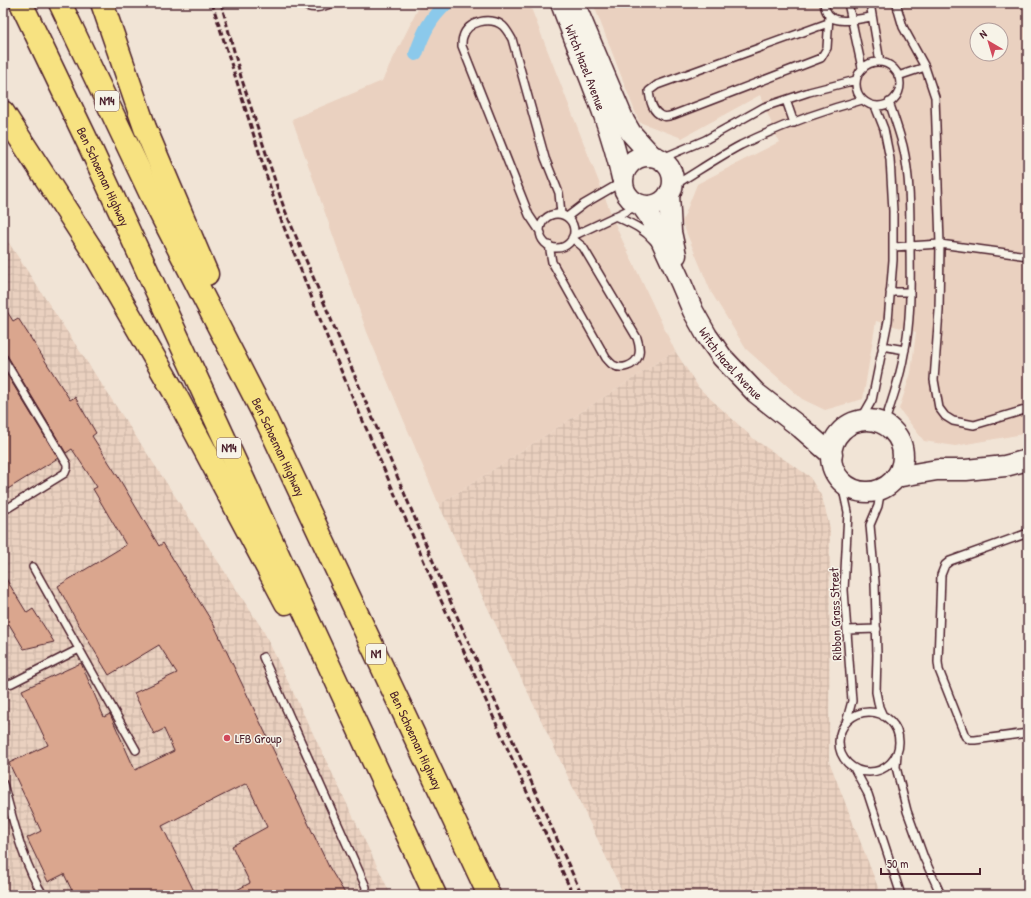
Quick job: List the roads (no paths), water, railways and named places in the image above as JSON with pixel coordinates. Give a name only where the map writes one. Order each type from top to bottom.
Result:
[{"type":"highway","name":"Ben Schoeman Highway","points":[[21,3],[98,163],[434,895]]},
{"type":"highway","name":"Ben Schoeman Highway","points":[[60,3],[153,199],[263,413],[489,895]]},
{"type":"highway","points":[[75,3],[115,93],[153,199]]},
{"type":"highway","points":[[102,3],[145,128],[263,413]]},
{"type":"highway","points":[[3,112],[94,253],[173,390],[302,634],[434,895]]},
{"type":"street","name":"Witch Hazel Avenue","points":[[561,3],[576,45],[607,121],[618,156],[622,180]]},
{"type":"street","name":"Witch Hazel Avenue","points":[[575,3],[624,121],[631,133],[656,157]]},
{"type":"street","points":[[644,156],[656,157],[666,164],[671,170],[673,178],[671,190],[664,201],[650,207],[640,206],[632,202],[623,190],[622,180],[625,170],[630,163],[636,158],[644,156]]},
{"type":"street","name":"Witch Hazel Avenue","points":[[671,190],[671,232],[681,282]]},
{"type":"street","name":"Witch Hazel Avenue","points":[[640,206],[649,216],[657,231],[671,264],[681,282],[692,311],[722,357],[756,393],[801,428],[832,455]]},
{"type":"street","points":[[872,420],[884,424],[893,430],[899,439],[903,450],[901,468],[896,477],[881,489],[870,491],[859,490],[849,486],[841,480],[833,464],[832,455],[836,440],[840,433],[849,425],[860,421],[872,420]]},
{"type":"street","points":[[801,428],[840,433]]},
{"type":"street","points":[[903,450],[937,470]]},
{"type":"street","points":[[896,477],[937,470],[966,470],[1005,466],[1028,460]]},
{"type":"lane","points":[[302,3],[306,6],[316,8],[333,3]]},
{"type":"lane","points":[[824,3],[829,20],[827,48],[821,58],[673,115],[662,116],[650,104],[649,91],[657,85],[829,20],[851,20],[872,17]]},
{"type":"lane","points":[[848,3],[862,68]]},
{"type":"lane","points":[[870,3],[880,62]]},
{"type":"lane","points":[[898,3],[898,10],[903,27],[925,67],[935,96],[940,244],[939,312],[934,380],[939,408],[945,416],[953,421],[974,425],[1028,409]]},
{"type":"lane","points":[[549,245],[552,262],[606,358],[613,365],[623,368],[633,363],[638,357],[640,348],[637,338],[583,247],[573,237],[573,225],[564,216],[559,193],[546,158],[512,40],[508,31],[502,25],[494,21],[475,23],[467,29],[463,36],[462,46],[528,215],[541,233],[544,240],[549,245],[559,247],[569,242],[573,237],[615,216],[640,206]]},
{"type":"lane","points":[[873,62],[880,62],[891,66],[898,76],[900,84],[895,98],[882,105],[875,106],[862,100],[856,88],[856,80],[862,68],[873,62]]},
{"type":"lane","points":[[898,76],[925,67]]},
{"type":"lane","points":[[656,157],[705,140],[764,107],[809,92],[856,80]]},
{"type":"lane","points":[[786,100],[794,123]]},
{"type":"lane","points":[[671,190],[741,145],[830,109],[862,100]]},
{"type":"lane","points":[[884,424],[896,389],[905,350],[909,322],[910,292],[910,209],[907,169],[903,146],[889,102]]},
{"type":"lane","points":[[860,421],[872,400],[888,321],[893,260],[890,159],[884,129],[875,106]]},
{"type":"lane","points":[[541,233],[543,223],[550,215],[564,216],[622,180]]},
{"type":"lane","points":[[615,216],[638,226],[643,230],[671,264]]},
{"type":"lane","points":[[893,247],[940,244],[1028,256]]},
{"type":"lane","points":[[890,292],[910,292]]},
{"type":"lane","points":[[882,346],[905,350]]},
{"type":"lane","points":[[3,358],[67,464],[65,473],[3,511]]},
{"type":"lane","name":"Ribbon Grass Street","points":[[841,480],[848,512],[844,590],[852,701],[839,742],[841,752],[846,762],[854,768],[868,794],[901,895]]},
{"type":"lane","points":[[881,489],[878,506],[870,525],[875,582],[878,655],[876,692],[879,707],[883,716]]},
{"type":"lane","points":[[1028,533],[950,561],[945,565],[941,575],[938,662],[942,680],[965,736],[970,740],[1028,733]]},
{"type":"lane","points":[[33,567],[136,750]]},
{"type":"lane","points":[[847,630],[876,629]]},
{"type":"lane","points":[[3,685],[12,683],[79,649]]},
{"type":"lane","points":[[263,657],[366,887],[365,895]]},
{"type":"lane","points":[[846,723],[854,716],[874,712],[891,722],[897,730],[899,740],[896,767],[907,811],[924,858],[941,895]]},
{"type":"lane","points":[[854,768],[864,772],[875,771],[885,767],[893,760],[898,751]]},
{"type":"lane","points":[[3,784],[24,857],[35,882],[43,895]]},
{"type":"waterway","points":[[416,54],[421,39],[428,26],[436,14],[447,3]]},
{"type":"railway","points":[[212,3],[278,212],[333,352],[436,589],[573,895]]},
{"type":"railway","points":[[221,3],[241,77],[284,208],[443,585],[582,895]]},
{"type":"place","name":"LFB Group","points":[[227,738]]}]
